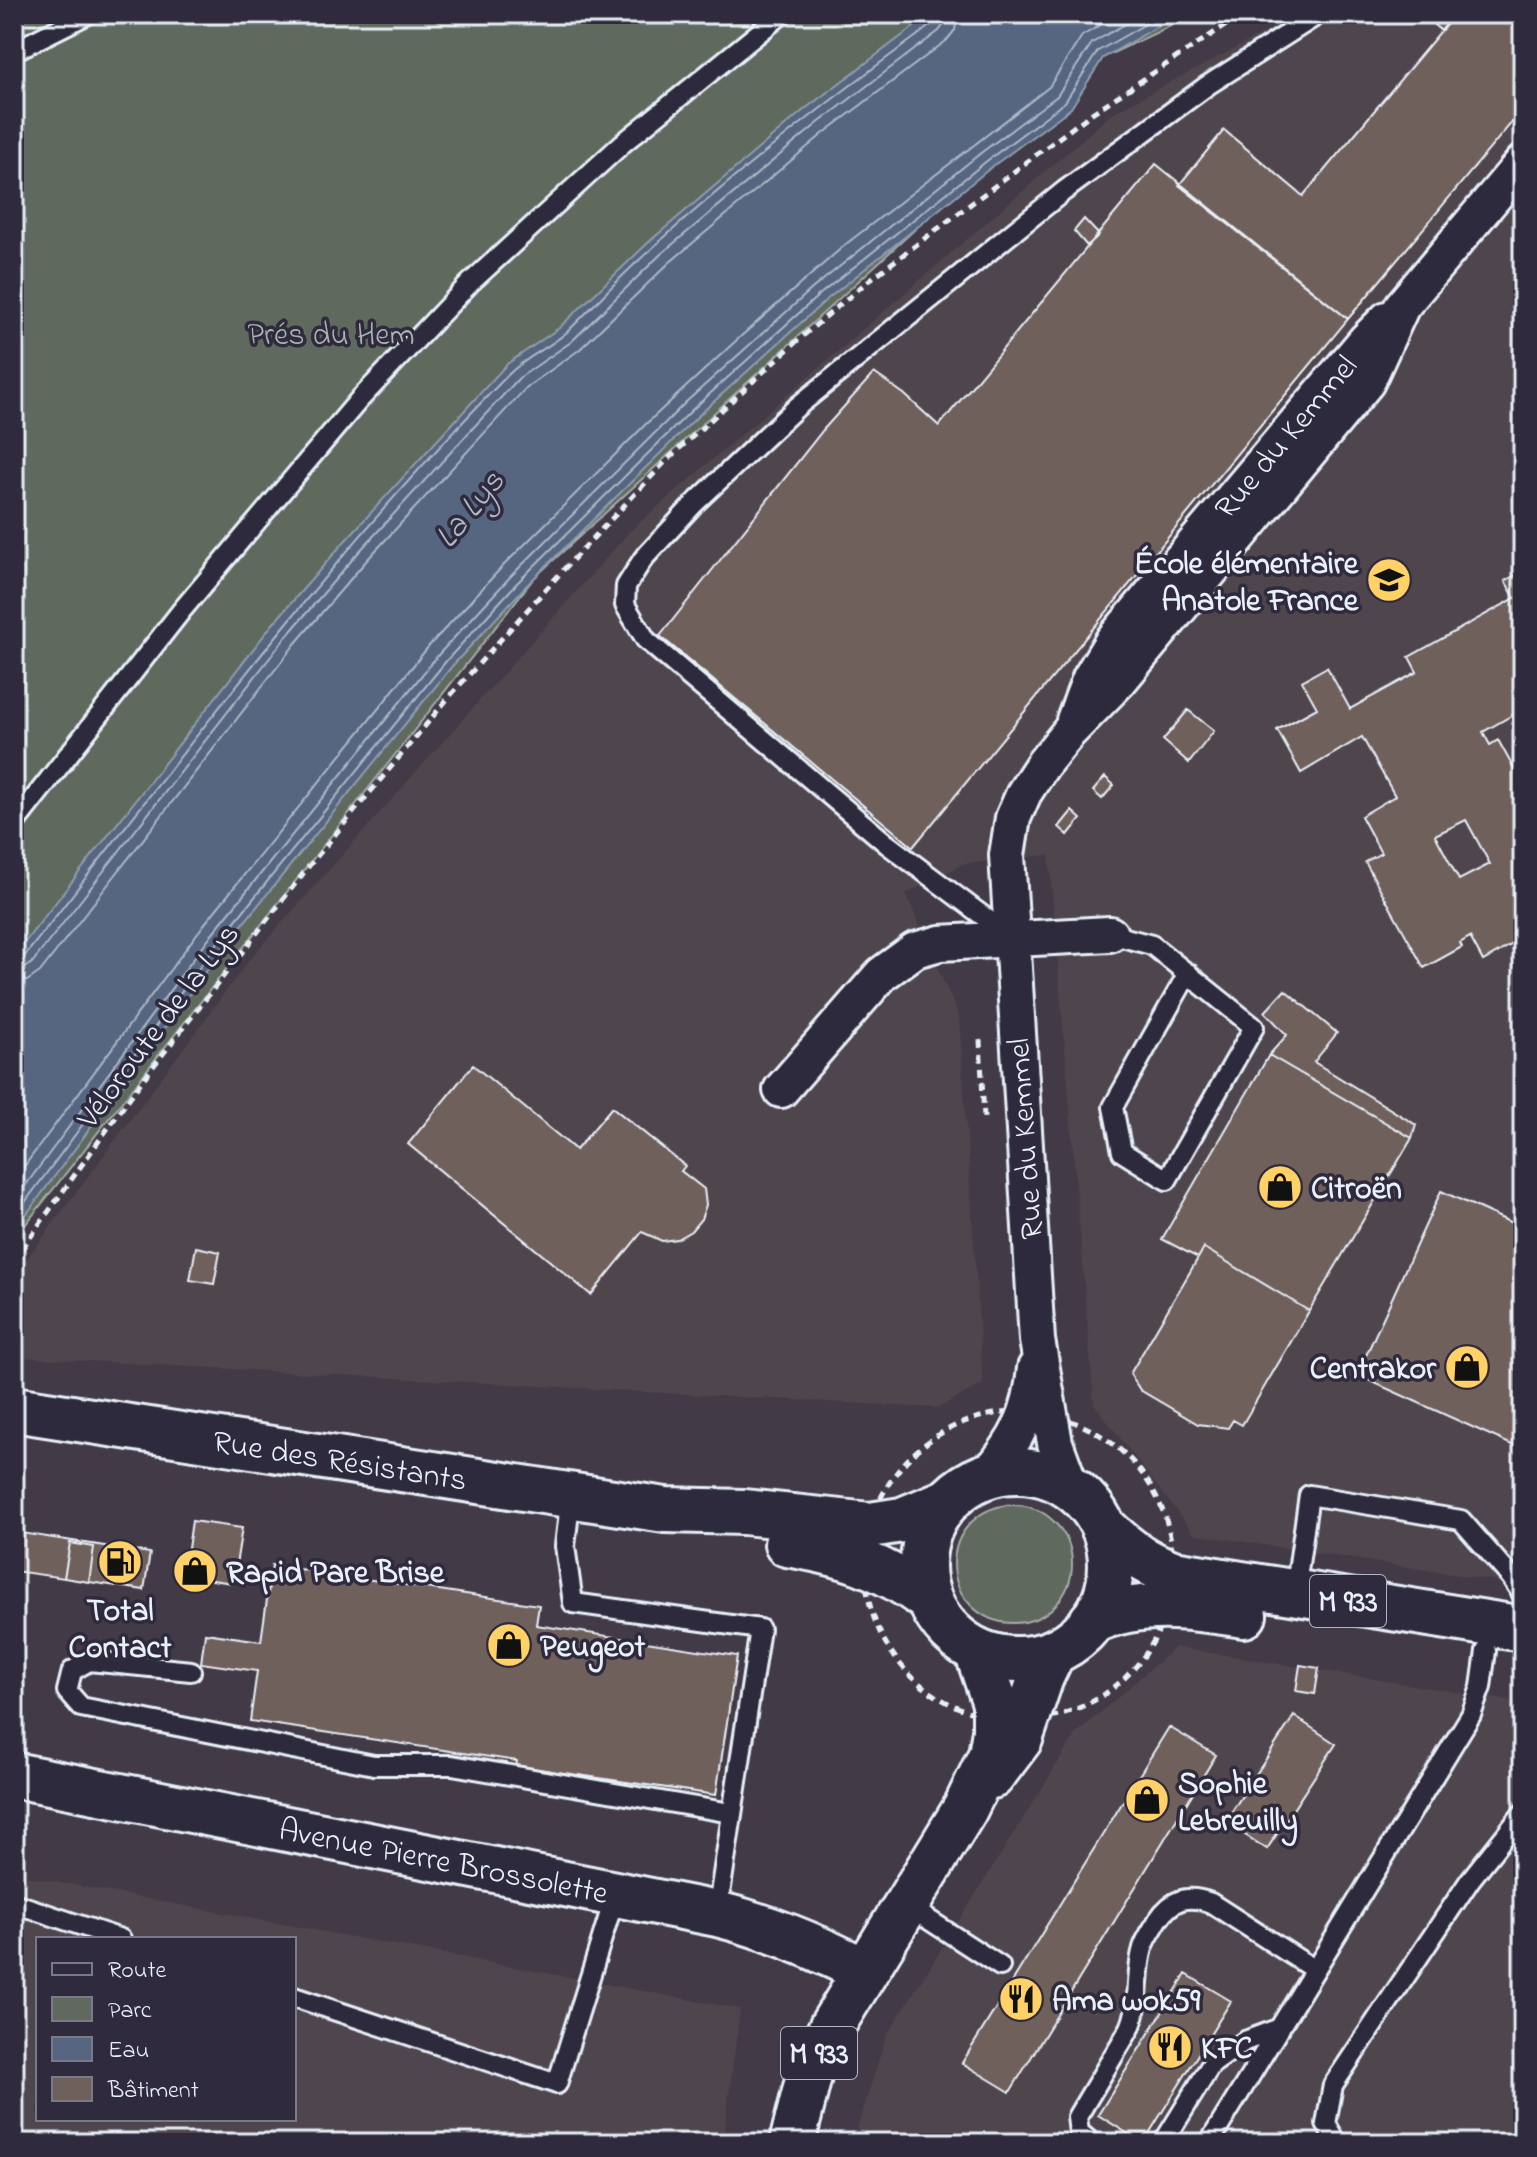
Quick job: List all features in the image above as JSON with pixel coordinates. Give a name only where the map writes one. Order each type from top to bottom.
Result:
[{"type":"main road","name":"Rue des Résistants","points":[[14,1409],[665,1510],[753,1536],[833,1552],[864,1562],[894,1575],[928,1599]]},
{"type":"main road","points":[[1103,1527],[1111,1559],[1110,1581],[1103,1602],[1079,1636],[1053,1652],[1015,1659],[977,1651],[948,1630],[928,1599],[923,1576],[925,1541],[934,1520],[948,1501],[966,1485],[987,1475],[1006,1471],[1036,1472],[1072,1489],[1090,1505],[1103,1527],[1126,1549],[1147,1563],[1168,1589],[1233,1613],[1505,1654]]},
{"type":"main road","name":"Rue des Résistants","points":[[665,1510],[744,1512],[870,1525],[902,1520],[948,1501]]},
{"type":"main road","points":[[1092,1621],[1133,1607],[1168,1589]]},
{"type":"main road","name":"M 933","points":[[1168,1589],[1295,1593],[1523,1629]]},
{"type":"main road","points":[[977,1651],[992,1689],[1012,1719]]},
{"type":"main road","name":"M 933","points":[[792,2143],[810,2072],[844,2003],[965,1809],[1007,1759],[1012,1719],[1041,1677],[1053,1652]]},
{"type":"main road","name":"Avenue Pierre Brossolette","points":[[14,1775],[717,1914],[783,1933],[864,1971]]},
{"type":"street","name":"Rue du Kemmel","points":[[1072,1489],[1055,1443],[1037,1340],[1007,855],[1013,818],[1033,779],[1069,732],[1090,678],[1113,640],[1366,340],[1402,306],[1523,162]]},
{"type":"street","points":[[781,1090],[882,974],[906,955],[927,945],[1011,937],[1110,934]]},
{"type":"street","name":"Rue du Kemmel","points":[[987,1475],[1009,1450],[1023,1424],[1034,1380],[1037,1340]]},
{"type":"lane","points":[[14,51],[88,14]]},
{"type":"lane","points":[[14,824],[220,565],[359,400],[470,283],[623,143],[782,14]]},
{"type":"lane","points":[[1011,937],[887,844],[646,640],[625,605],[626,586],[643,559],[694,504],[798,406],[1064,191],[1208,85],[1319,14]]},
{"type":"lane","points":[[1110,934],[1152,945],[1188,973],[1254,1027],[1167,1180],[1122,1152],[1113,1107],[1188,973]]},
{"type":"lane","points":[[571,1495],[565,1546],[573,1603],[760,1629],[717,1914]]},
{"type":"lane","points":[[1295,1593],[1309,1495],[1461,1520],[1523,1595]]},
{"type":"lane","points":[[1209,2143],[1471,1715],[1481,1687],[1505,1654]]},
{"type":"lane","points":[[191,1671],[89,1661],[72,1671],[67,1691],[81,1707],[374,1765],[452,1765],[731,1813]]},
{"type":"lane","points":[[1337,2143],[1326,2124],[1333,2085],[1470,1880],[1523,1813]]},
{"type":"lane","points":[[296,1998],[557,2084],[616,1893]]},
{"type":"lane","points":[[1092,2143],[1079,2132],[1077,2117],[1130,2028],[1135,2014],[1144,1944],[1171,1904],[1194,1897],[1211,1903],[1315,1970]]},
{"type":"lane","points":[[14,1903],[115,1937]]},
{"type":"lane","points":[[906,1905],[1000,1966]]},
{"type":"lane","points":[[1163,2143],[1211,2065],[1245,2041],[1280,2028]]},
{"type":"path","name":"Véloroute de la Lys","points":[[14,1260],[189,1018],[345,824]]},
{"type":"path","points":[[864,1562],[871,1613],[894,1658],[930,1693],[974,1714],[1012,1719],[1073,1711],[1117,1687],[1152,1647],[1168,1589]]},
{"type":"shaded area","points":[[1300,14],[1523,14],[1523,241],[1518,247],[1523,243],[1523,1549],[1509,1583],[1194,1534],[1094,1404],[1049,855],[963,864],[906,894],[959,1017],[983,1384],[938,1408],[14,1357],[14,1276],[249,960],[631,530],[1114,112]]},
{"type":"shaded area","points":[[1175,1647],[1523,1703],[1523,2143],[855,2143],[886,2037],[1076,1734]]},
{"type":"shaded area","points":[[14,1874],[740,2009],[723,2143],[14,2143]]},
{"type":"green space","name":"Prés du Hem","points":[[14,14],[1196,14],[1102,58],[534,578],[14,1239]]},
{"type":"green space","points":[[1013,1505],[1036,1509],[1055,1522],[1068,1541],[1072,1564],[1068,1587],[1055,1606],[1036,1619],[1013,1623],[990,1619],[971,1606],[958,1587],[954,1564],[958,1541],[971,1522],[990,1509]]},
{"type":"water","name":"La Lys","points":[[931,14],[1179,14],[1103,58],[1071,108],[993,166],[825,301],[699,415],[524,588],[453,665],[225,946],[14,1231],[14,956],[272,625],[507,364],[559,328],[650,241],[805,109]]},
{"type":"building","points":[[1425,14],[1455,14],[1441,31]]},
{"type":"building","points":[[1455,14],[1523,14],[1523,109],[1348,319],[1179,185],[1224,130],[1303,196]]},
{"type":"building","points":[[1156,164],[1348,319],[913,847],[660,636],[823,430],[874,373],[904,394],[939,426]]},
{"type":"building","points":[[1084,219],[1099,235],[1087,246],[1074,231]]},
{"type":"building","points":[[1523,571],[1523,709],[1483,732],[1490,745],[1498,740],[1518,776],[1523,773],[1523,938],[1483,961],[1470,937],[1460,943],[1462,947],[1424,968],[1365,862],[1381,853],[1361,816],[1395,796],[1362,737],[1301,773],[1277,730],[1317,708],[1302,681],[1327,667],[1350,709],[1417,672],[1409,657],[1515,598],[1505,581]],"holes":[[[1466,820],[1490,864],[1459,880],[1435,835]]]},
{"type":"building","points":[[1188,710],[1214,731],[1189,763],[1163,740]]},
{"type":"building","points":[[1105,777],[1114,785],[1102,799],[1093,791]]},
{"type":"building","points":[[1072,811],[1081,819],[1068,835],[1059,827]]},
{"type":"building","points":[[1285,990],[1337,1033],[1314,1062],[1416,1125],[1412,1138],[1269,1055],[1287,1035],[1265,1012]]},
{"type":"building","points":[[1269,1055],[1412,1138],[1309,1311],[1204,1248],[1198,1258],[1162,1239]]},
{"type":"building","points":[[473,1065],[576,1150],[612,1107],[685,1166],[681,1171],[704,1189],[706,1205],[701,1219],[691,1231],[677,1239],[662,1241],[642,1232],[591,1295],[408,1144]]},
{"type":"building","points":[[1441,1191],[1523,1228],[1523,1450],[1357,1375]]},
{"type":"building","points":[[196,1247],[220,1252],[214,1284],[190,1280]]},
{"type":"building","points":[[1204,1248],[1309,1311],[1242,1425],[1233,1420],[1228,1428],[1198,1424],[1140,1390],[1130,1374]]},
{"type":"building","points":[[192,1521],[242,1528],[233,1583],[184,1576]]},
{"type":"building","name":"Total Contact","points":[[15,1532],[150,1553],[144,1590],[89,1582],[94,1547],[70,1543],[64,1578],[14,1571]]},
{"type":"building","points":[[70,1543],[94,1547],[89,1582],[64,1578]]},
{"type":"building","points":[[272,1565],[539,1605],[536,1625],[737,1656],[716,1795],[516,1766],[517,1761],[250,1721],[257,1671],[201,1663],[205,1633],[261,1641]]},
{"type":"building","points":[[1300,1665],[1319,1668],[1315,1694],[1296,1691]]},
{"type":"building","points":[[1294,1716],[1336,1744],[1267,1849],[1225,1822]]},
{"type":"building","points":[[1169,1727],[1216,1755],[1010,2092],[962,2063]]},
{"type":"building","points":[[1186,1974],[1231,2001],[1143,2143],[1098,2115]]},
{"type":"place","name":"École élémentaire Anatole France","points":[[1389,580]]},
{"type":"place","name":"Citroën","points":[[1280,1187]]},
{"type":"place","name":"Centrakor","points":[[1467,1367]]},
{"type":"place","name":"Total Contact","points":[[120,1562]]},
{"type":"place","name":"Rapid Pare Brise","points":[[195,1571]]},
{"type":"place","name":"Peugeot","points":[[509,1645]]},
{"type":"place","name":"Sophie Lebreuilly","points":[[1147,1800]]},
{"type":"place","name":"Ama wok59","points":[[1021,1999]]},
{"type":"place","name":"KFC","points":[[1170,2047]]}]
